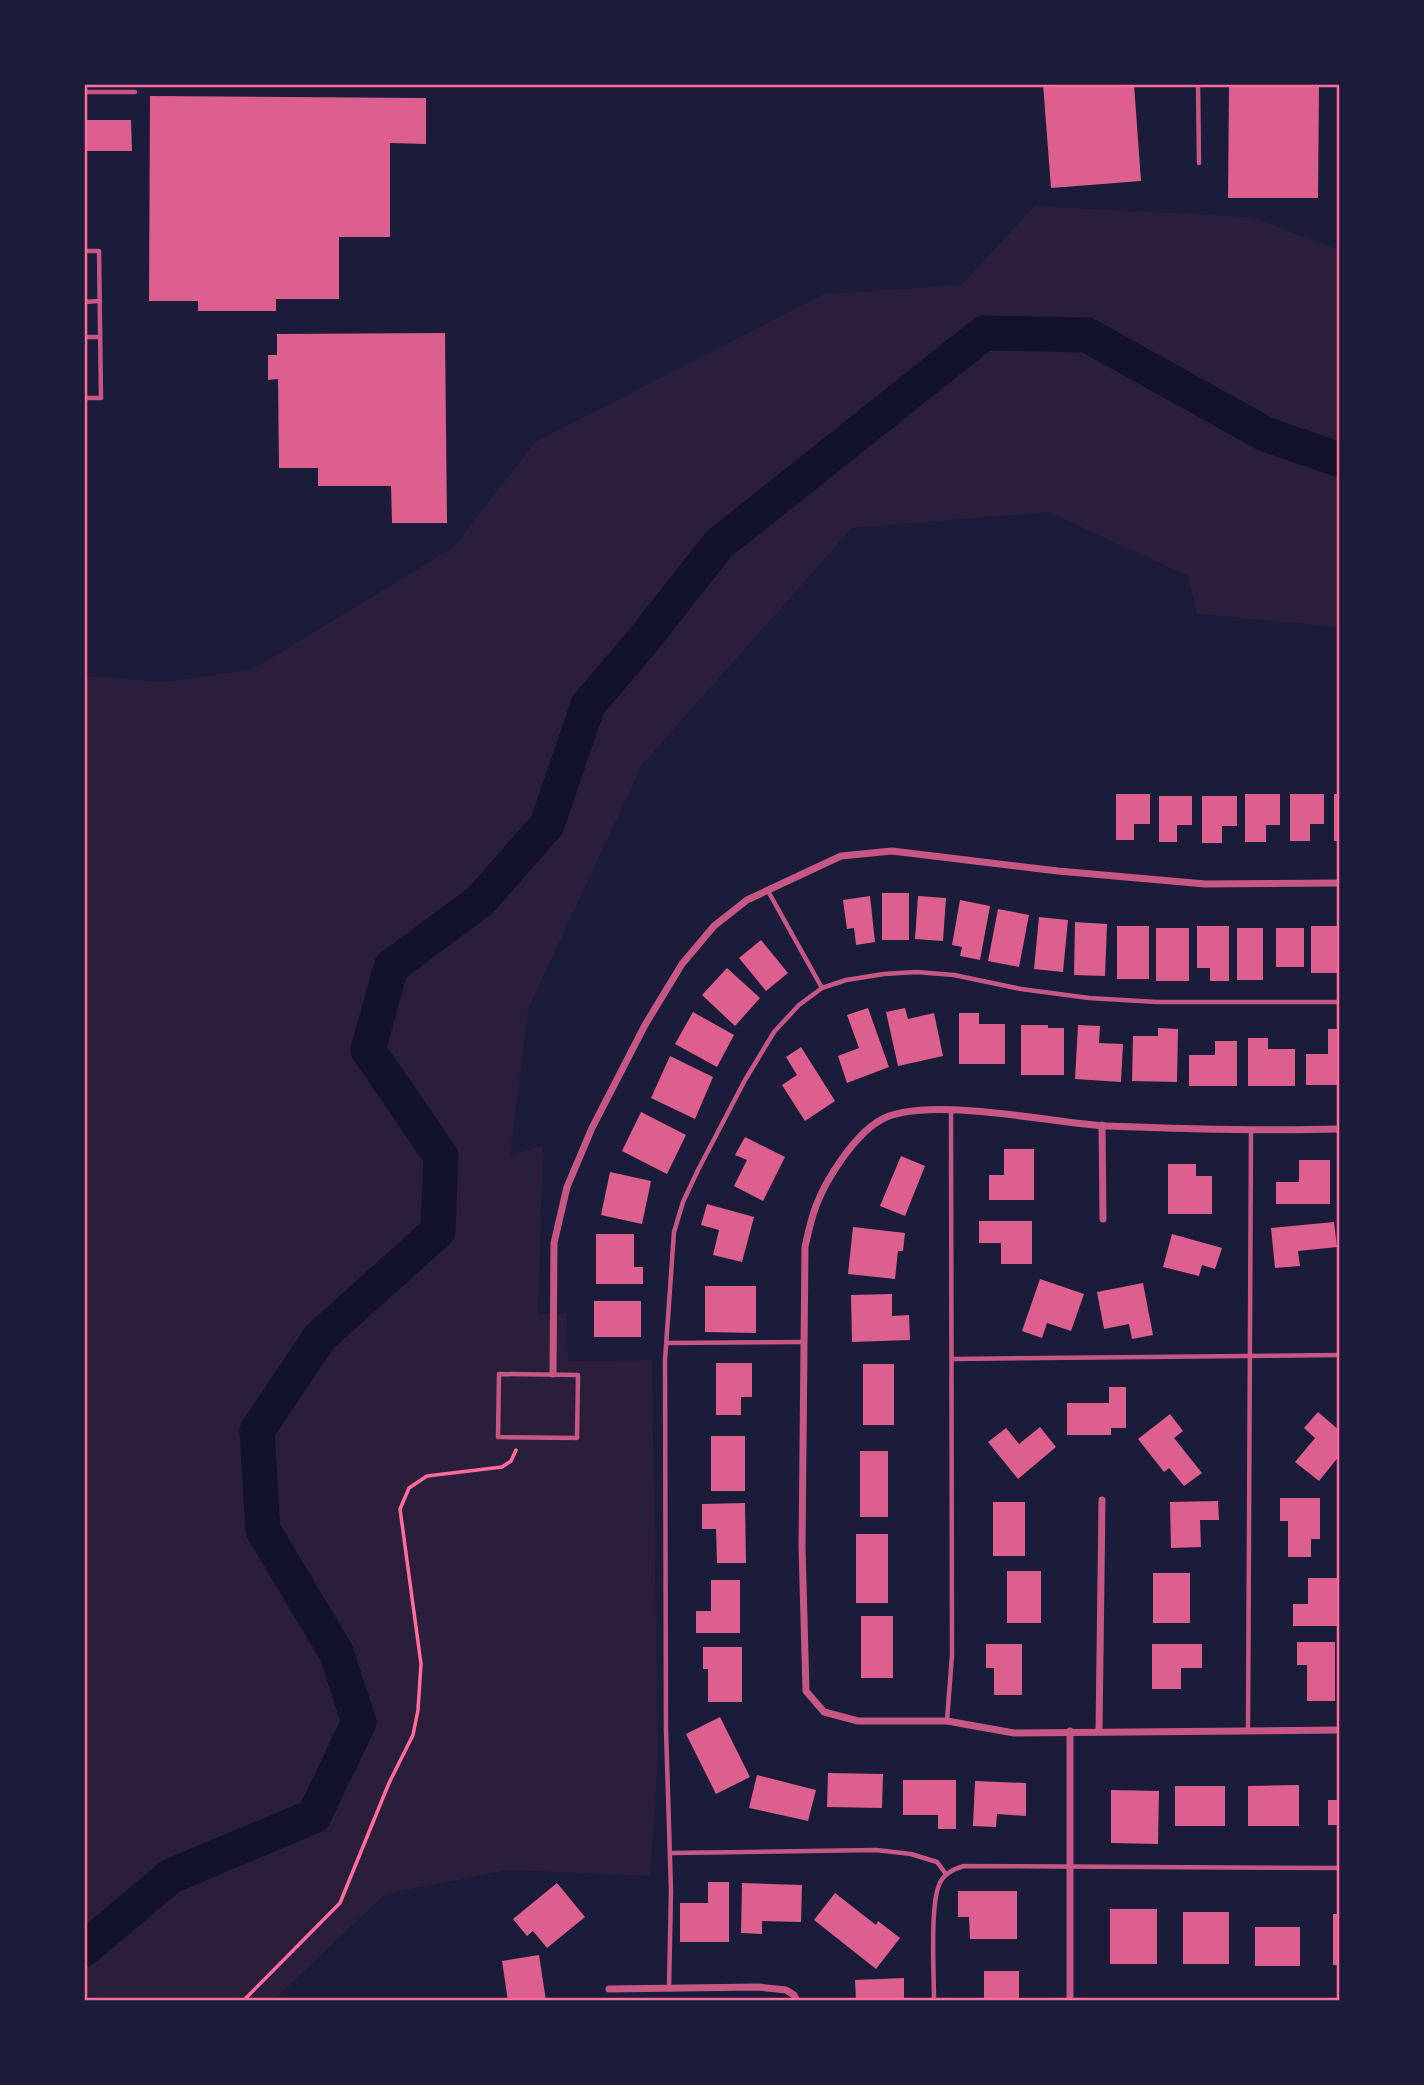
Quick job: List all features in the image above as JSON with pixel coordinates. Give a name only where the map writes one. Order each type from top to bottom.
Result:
[{"type":"street","points":[[553,1374],[554,1243],[566,1186],[592,1128],[646,1025],[682,964],[713,926],[747,900],[841,856],[892,852],[1205,884],[1340,883]]},
{"type":"street","points":[[1340,1129],[1251,1131],[1102,1125],[951,1109],[908,1112],[880,1120],[860,1138],[835,1170],[816,1205],[805,1247],[803,1342],[806,1691],[824,1712],[858,1721],[947,1721],[1014,1733],[1340,1730]]},
{"type":"street","points":[[1102,1125],[1102,1219]]},
{"type":"street","points":[[1099,1731],[1102,1500]]},
{"type":"street","points":[[1070,1731],[1070,2001]]},
{"type":"street","points":[[609,1989],[758,1987],[786,1990],[794,1995],[797,2001]]},
{"type":"lane","points":[[1198,84],[1199,163]]},
{"type":"lane","points":[[84,92],[135,92]]},
{"type":"lane","points":[[84,251],[99,251],[101,398],[84,398]]},
{"type":"lane","points":[[84,302],[100,301]]},
{"type":"lane","points":[[84,337],[100,337]]},
{"type":"lane","points":[[768,891],[822,988]]},
{"type":"lane","points":[[669,1988],[671,1853],[666,1730],[667,1343],[674,1232],[683,1202],[739,1091],[774,1032],[799,1005],[822,988],[858,978],[916,972],[954,975],[1021,989],[1089,998],[1198,1003],[1340,1002]]},
{"type":"lane","points":[[947,1721],[952,1655],[951,1109]]},
{"type":"lane","points":[[1248,1730],[1251,1131]]},
{"type":"lane","points":[[667,1343],[803,1342]]},
{"type":"lane","points":[[952,1359],[1340,1355]]},
{"type":"lane","points":[[499,1374],[553,1374],[578,1375],[578,1438],[498,1437],[499,1374]]},
{"type":"lane","points":[[671,1853],[876,1850],[911,1854],[937,1863],[946,1874]]},
{"type":"lane","points":[[934,2001],[935,1902],[939,1885],[946,1874],[964,1866],[1340,1868]]},
{"type":"path","points":[[243,2001],[340,1903],[389,1783],[413,1734],[418,1710],[421,1664],[400,1508],[409,1488],[427,1476],[502,1467],[511,1461],[519,1437]]},
{"type":"shaded area","points":[[1035,206],[1251,217],[1340,250],[1340,627],[1197,614],[1188,576],[1048,512],[852,528],[642,765],[528,1009],[510,1155],[543,1146],[538,1314],[567,1314],[568,1361],[652,1360],[658,1760],[650,1876],[509,1870],[385,1894],[273,2001],[84,2001],[84,676],[165,682],[253,669],[454,547],[535,442],[824,294],[961,285]]},
{"type":"building","points":[[1043,84],[1134,84],[1141,181],[1051,188]]},
{"type":"building","points":[[1229,84],[1319,84],[1318,198],[1228,198]]},
{"type":"building","points":[[150,96],[426,98],[426,144],[390,143],[390,237],[339,237],[339,299],[276,299],[276,311],[198,311],[198,301],[149,301]]},
{"type":"building","points":[[84,120],[131,120],[132,151],[84,151]]},
{"type":"building","points":[[445,333],[447,523],[392,523],[391,486],[318,486],[318,468],[279,468],[278,379],[268,380],[268,355],[277,355],[277,334]]},
{"type":"building","points":[[1116,794],[1150,794],[1150,824],[1134,824],[1134,840],[1116,840]]},
{"type":"building","points":[[1245,794],[1280,794],[1280,825],[1266,825],[1266,842],[1245,842]]},
{"type":"building","points":[[1290,794],[1324,794],[1324,824],[1310,824],[1310,841],[1290,841]]},
{"type":"building","points":[[1334,794],[1340,794],[1340,841],[1334,841]]},
{"type":"building","points":[[1159,796],[1192,796],[1192,825],[1177,825],[1177,842],[1159,842]]},
{"type":"building","points":[[1202,796],[1237,796],[1237,826],[1222,826],[1222,843],[1202,843]]},
{"type":"building","points":[[882,893],[909,893],[909,940],[882,940]]},
{"type":"building","points":[[870,896],[875,942],[856,945],[854,928],[847,929],[843,900]]},
{"type":"building","points":[[918,896],[946,898],[943,941],[915,939]]},
{"type":"building","points":[[960,900],[990,906],[980,960],[960,956],[962,947],[952,945]]},
{"type":"building","points":[[998,909],[1029,915],[1019,967],[988,961]]},
{"type":"building","points":[[1039,917],[1068,920],[1063,972],[1034,969]]},
{"type":"building","points":[[1075,922],[1107,924],[1105,976],[1074,975]]},
{"type":"building","points":[[1117,926],[1149,926],[1149,979],[1117,979]]},
{"type":"building","points":[[1197,926],[1229,926],[1229,981],[1210,981],[1210,968],[1197,968]]},
{"type":"building","points":[[1311,926],[1338,926],[1338,973],[1311,973]]},
{"type":"building","points":[[1156,928],[1189,928],[1189,981],[1156,981]]},
{"type":"building","points":[[1237,928],[1263,928],[1263,980],[1237,980]]},
{"type":"building","points":[[1276,928],[1304,928],[1304,967],[1276,967]]},
{"type":"building","points":[[761,940],[788,973],[766,991],[739,958]]},
{"type":"building","points":[[727,968],[760,998],[735,1026],[702,995]]},
{"type":"building","points":[[868,1008],[889,1067],[847,1083],[838,1056],[859,1048],[847,1015]]},
{"type":"building","points":[[905,1008],[908,1019],[934,1013],[943,1056],[898,1066],[886,1012]]},
{"type":"building","points":[[693,1012],[734,1035],[717,1067],[675,1044]]},
{"type":"building","points":[[959,1013],[979,1013],[979,1024],[1005,1024],[1005,1064],[959,1064]]},
{"type":"building","points":[[1021,1025],[1064,1028],[1064,1075],[1021,1075]]},
{"type":"building","points":[[1078,1025],[1100,1026],[1099,1043],[1123,1044],[1121,1082],[1075,1079]]},
{"type":"building","points":[[1158,1028],[1178,1029],[1177,1082],[1132,1081],[1133,1036],[1158,1036]]},
{"type":"building","points":[[1328,1029],[1340,1029],[1340,1085],[1306,1085],[1306,1054],[1328,1054]]},
{"type":"building","points":[[1248,1038],[1268,1038],[1268,1049],[1295,1049],[1295,1086],[1248,1086]]},
{"type":"building","points":[[1215,1041],[1237,1041],[1237,1086],[1189,1086],[1189,1055],[1215,1055]]},
{"type":"building","points":[[801,1047],[835,1101],[805,1121],[782,1085],[797,1075],[786,1057]]},
{"type":"building","points":[[670,1056],[713,1077],[695,1119],[651,1098]]},
{"type":"building","points":[[641,1112],[686,1135],[667,1174],[622,1151]]},
{"type":"building","points":[[745,1137],[785,1157],[763,1201],[734,1186],[747,1160],[735,1155]]},
{"type":"building","points":[[1004,1149],[1034,1149],[1034,1200],[989,1200],[989,1175],[1004,1175]]},
{"type":"building","points":[[901,1156],[925,1166],[905,1216],[880,1206]]},
{"type":"building","points":[[1299,1160],[1330,1160],[1330,1204],[1276,1204],[1276,1182],[1299,1182]]},
{"type":"building","points":[[1168,1164],[1196,1164],[1196,1176],[1212,1176],[1212,1214],[1168,1214]]},
{"type":"building","points":[[610,1172],[651,1181],[642,1224],[601,1215]]},
{"type":"building","points":[[707,1204],[754,1217],[742,1262],[713,1255],[719,1230],[701,1225]]},
{"type":"building","points":[[979,1221],[1032,1221],[1032,1264],[1001,1264],[1001,1243],[979,1243]]},
{"type":"building","points":[[1334,1222],[1337,1247],[1298,1251],[1300,1266],[1275,1268],[1271,1228]]},
{"type":"building","points":[[853,1227],[905,1233],[903,1251],[898,1251],[895,1279],[848,1274]]},
{"type":"building","points":[[596,1234],[634,1234],[634,1267],[643,1267],[643,1284],[596,1284]]},
{"type":"building","points":[[1172,1234],[1222,1248],[1215,1269],[1202,1265],[1199,1276],[1163,1267]]},
{"type":"building","points":[[1040,1279],[1084,1294],[1071,1331],[1047,1323],[1042,1338],[1022,1331]]},
{"type":"building","points":[[1143,1283],[1153,1335],[1132,1339],[1129,1324],[1104,1329],[1097,1292]]},
{"type":"building","points":[[705,1286],[756,1286],[756,1333],[705,1332]]},
{"type":"building","points":[[892,1294],[892,1316],[909,1315],[910,1340],[852,1342],[851,1295]]},
{"type":"building","points":[[594,1301],[641,1301],[641,1337],[594,1337]]},
{"type":"building","points":[[716,1363],[752,1363],[752,1397],[741,1397],[741,1415],[716,1415]]},
{"type":"building","points":[[863,1364],[894,1364],[894,1425],[863,1425]]},
{"type":"building","points":[[1109,1387],[1126,1387],[1126,1428],[1111,1428],[1111,1435],[1067,1435],[1067,1403],[1109,1403]]},
{"type":"building","points":[[1318,1412],[1340,1431],[1340,1455],[1319,1481],[1295,1462],[1315,1438],[1304,1428]]},
{"type":"building","points":[[1170,1414],[1183,1431],[1174,1438],[1202,1473],[1184,1486],[1169,1468],[1164,1472],[1138,1439]]},
{"type":"building","points":[[1040,1427],[1056,1447],[1018,1479],[988,1442],[1006,1428],[1019,1444]]},
{"type":"building","points":[[711,1436],[745,1436],[745,1491],[711,1491]]},
{"type":"building","points":[[860,1451],[888,1451],[888,1517],[860,1517]]},
{"type":"building","points":[[1280,1498],[1320,1498],[1320,1539],[1311,1539],[1311,1557],[1288,1557],[1288,1521],[1280,1521]]},
{"type":"building","points":[[1218,1501],[1219,1520],[1200,1520],[1201,1547],[1171,1548],[1170,1502]]},
{"type":"building","points":[[993,1502],[1025,1502],[1025,1556],[993,1556]]},
{"type":"building","points":[[745,1503],[746,1563],[717,1563],[716,1529],[702,1529],[702,1504]]},
{"type":"building","points":[[856,1534],[888,1534],[888,1603],[856,1603]]},
{"type":"building","points":[[1007,1571],[1041,1571],[1041,1623],[1007,1623]]},
{"type":"building","points":[[1153,1573],[1190,1573],[1190,1623],[1153,1623]]},
{"type":"building","points":[[1308,1578],[1340,1578],[1340,1626],[1293,1626],[1293,1604],[1308,1604]]},
{"type":"building","points":[[711,1580],[740,1580],[740,1633],[696,1633],[696,1611],[711,1611]]},
{"type":"building","points":[[861,1616],[893,1616],[893,1678],[861,1678]]},
{"type":"building","points":[[1297,1642],[1335,1642],[1335,1701],[1307,1701],[1307,1665],[1297,1665]]},
{"type":"building","points":[[986,1644],[1022,1644],[1022,1695],[994,1695],[994,1668],[986,1668]]},
{"type":"building","points":[[1152,1644],[1202,1644],[1202,1668],[1181,1668],[1181,1689],[1152,1689]]},
{"type":"building","points":[[703,1647],[742,1647],[742,1702],[708,1702],[708,1669],[703,1669]]},
{"type":"building","points":[[720,1717],[750,1777],[716,1794],[686,1734]]},
{"type":"building","points":[[828,1773],[883,1774],[882,1808],[827,1807]]},
{"type":"building","points":[[757,1775],[816,1790],[808,1821],[749,1808]]},
{"type":"building","points":[[903,1780],[956,1780],[956,1829],[938,1829],[938,1815],[903,1815]]},
{"type":"building","points":[[975,1781],[1026,1783],[1026,1816],[997,1814],[996,1827],[973,1826]]},
{"type":"building","points":[[1299,1785],[1299,1826],[1248,1826],[1248,1786]]},
{"type":"building","points":[[1175,1786],[1225,1786],[1225,1826],[1175,1826]]},
{"type":"building","points":[[1111,1790],[1159,1791],[1158,1844],[1111,1843]]},
{"type":"building","points":[[1328,1800],[1340,1800],[1340,1825],[1328,1825]]},
{"type":"building","points":[[708,1882],[729,1882],[729,1942],[680,1942],[680,1903],[708,1903]]},
{"type":"building","points":[[557,1883],[585,1917],[547,1948],[533,1931],[527,1936],[513,1919]]},
{"type":"building","points":[[742,1883],[802,1885],[801,1922],[762,1921],[762,1934],[741,1933]]},
{"type":"building","points":[[958,1891],[1017,1891],[1017,1939],[970,1939],[969,1917],[958,1917]]},
{"type":"building","points":[[835,1893],[876,1925],[878,1921],[900,1938],[876,1969],[814,1920]]},
{"type":"building","points":[[1110,1909],[1157,1909],[1157,1964],[1110,1964]]},
{"type":"building","points":[[1183,1912],[1229,1912],[1229,1964],[1183,1964]]},
{"type":"building","points":[[1333,1914],[1340,1914],[1340,1965],[1333,1965]]},
{"type":"building","points":[[1255,1927],[1300,1927],[1300,1966],[1255,1966]]},
{"type":"building","points":[[539,1955],[546,2001],[508,2001],[502,1961]]},
{"type":"building","points":[[984,1971],[1019,1971],[1019,2001],[965,2001],[965,1998],[984,1998]]},
{"type":"building","points":[[904,1978],[904,2001],[856,2001],[855,1980]]},
{"type":"waterway","points":[[84,1949],[171,1876],[314,1816],[359,1722],[336,1652],[263,1530],[257,1431],[320,1337],[438,1231],[441,1156],[368,1050],[391,967],[480,901],[547,825],[588,705],[719,544],[984,333],[1087,335],[1265,434],[1340,460]]}]
